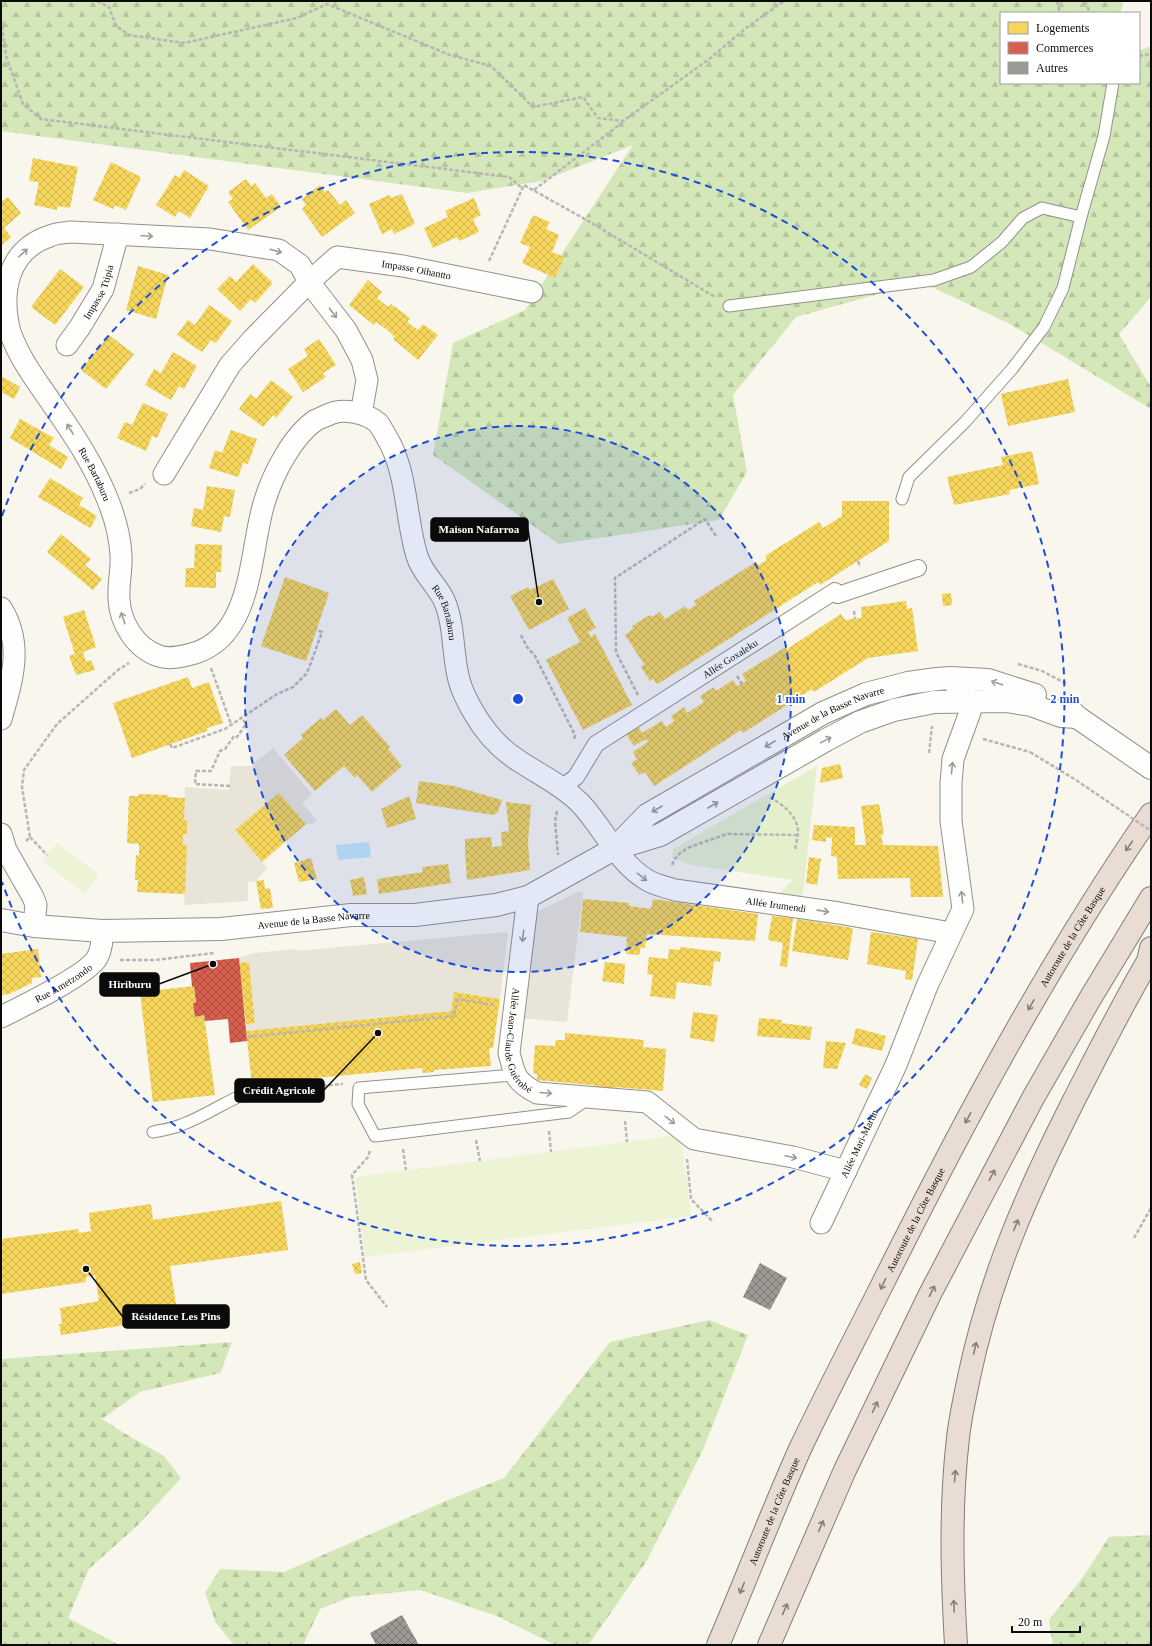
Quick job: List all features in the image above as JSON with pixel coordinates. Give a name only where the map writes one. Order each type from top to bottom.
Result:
[{"type":"highway","name":"Autoroute de la Côte Basque","points":[[718,1645],[801,1449],[923,1203],[1007,1046],[1053,965],[1112,871],[1151,814]]},
{"type":"highway","points":[[769,1645],[845,1470],[958,1239],[1033,1098],[1091,997],[1151,898]]},
{"type":"highway","points":[[956,1645],[952,1574],[954,1485],[958,1436],[975,1348],[1001,1260],[1016,1222],[1053,1142],[1094,1060],[1148,961],[1151,948]]},
{"type":"highway","points":[[709,1645],[730,1618]]},
{"type":"street","name":"Rue Bartaburu","points":[[361,414],[367,380],[362,360],[346,330],[309,282],[300,265],[279,250],[210,239],[71,232],[52,234],[38,241],[21,253],[4,278],[6,316],[10,332],[32,374],[67,425],[93,467],[108,500],[119,536],[122,558],[118,597],[126,627],[135,639],[146,649],[160,657],[180,657],[206,649],[220,637],[234,620],[249,582],[264,501],[277,472],[295,441],[315,421],[337,411],[361,414],[379,423],[391,444],[399,466],[418,560],[444,601],[449,616],[459,682],[474,713],[492,739],[515,759],[563,788],[581,804],[614,849]]},
{"type":"street","name":"Impasse Ttipia","points":[[67,345],[80,327],[103,289],[118,234]]},
{"type":"street","name":"Impasse Oihantto","points":[[309,282],[337,257],[403,266],[532,292]]},
{"type":"street","points":[[164,474],[230,365],[252,340],[309,282]]},
{"type":"street","name":"Allée Goxaleku","points":[[563,788],[576,778],[596,744],[835,591],[838,595],[918,568]]},
{"type":"street","points":[[1,608],[8,619],[12,633],[14,651],[10,686],[1,719]]},
{"type":"street","name":"Avenue de la Basse Navarre","points":[[614,849],[647,815],[823,713],[866,694],[908,683],[937,678],[988,680],[1064,712],[1151,768]]},
{"type":"street","points":[[950,678],[971,702]]},
{"type":"street","name":"Avenue de la Basse Navarre","points":[[1,920],[34,926],[102,931],[221,929],[351,915],[415,915],[496,905],[528,897],[614,849],[660,835],[826,740],[860,722],[894,710],[934,702],[1006,701],[1064,712]]},
{"type":"street","name":"Allée Mari-Martin","points":[[821,1223],[896,1065],[927,986],[950,933],[963,909],[951,821],[951,783],[953,759],[970,712],[971,702]]},
{"type":"street","points":[[1,834],[6,850],[36,905],[34,926]]},
{"type":"street","name":"Allée Irumendi","points":[[614,849],[630,866],[649,882],[666,887],[839,913],[950,933]]},
{"type":"street","name":"Allée Jean-Claude Guérobé","points":[[528,897],[509,1053],[514,1075],[522,1085],[537,1093],[647,1102],[694,1139],[793,1157],[846,1171]]},
{"type":"street","name":"Rue Ametzondo","points":[[1,1016],[82,972],[96,959],[102,948],[102,931]]},
{"type":"lane","points":[[902,499],[909,477],[965,422],[1012,369],[1044,328],[1063,288],[1104,136],[1113,84]]},
{"type":"lane","points":[[729,306],[934,280],[971,267],[1002,242],[1023,218],[1042,208],[1081,217]]},
{"type":"lane","points":[[514,1075],[359,1088],[358,1104],[374,1136],[569,1112],[591,1097]]},
{"type":"lane","points":[[153,1132],[179,1126],[202,1116],[233,1098],[252,1091]]},
{"type":"path","points":[[97,1],[109,7],[116,26],[129,35],[184,43],[296,18],[327,4],[450,55],[491,66],[533,107],[583,97],[598,118],[623,121]]},
{"type":"path","points":[[534,190],[623,121],[708,60],[746,28],[784,1]]},
{"type":"path","points":[[1057,1],[1060,12]]},
{"type":"path","points":[[1085,1],[1090,12]]},
{"type":"path","points":[[1,20],[6,56],[23,104],[41,119],[509,177],[522,188]]},
{"type":"path","points":[[1140,56],[1151,54]]},
{"type":"path","points":[[487,266],[524,185],[729,306]]},
{"type":"path","points":[[108,500],[140,489],[153,477],[164,474]]},
{"type":"path","points":[[647,712],[616,652],[615,578],[705,519],[716,536]]},
{"type":"path","points":[[170,744],[172,748],[224,729],[277,694],[293,687],[306,674],[322,632],[316,630]]},
{"type":"path","points":[[521,635],[527,647],[535,656],[575,735],[573,742]]},
{"type":"path","points":[[47,855],[30,837],[22,787],[24,770],[57,724],[118,670],[138,658],[146,649]]},
{"type":"path","points":[[209,663],[231,724]]},
{"type":"path","points":[[230,786],[195,784],[196,771],[211,771],[220,751],[226,749],[234,736],[237,737],[246,724],[241,718]]},
{"type":"path","points":[[930,753],[932,726]]},
{"type":"path","points":[[1030,752],[1076,780],[1151,831]]},
{"type":"path","points":[[559,859],[554,821],[563,788]]},
{"type":"path","points":[[767,795],[784,806],[793,817],[798,830],[795,850]]},
{"type":"path","points":[[666,887],[668,874],[674,860],[681,852],[690,846],[728,834],[797,835]]},
{"type":"path","points":[[22,845],[30,837]]},
{"type":"path","points":[[247,1036],[454,1016],[458,999],[499,1006]]},
{"type":"path","points":[[252,1091],[345,1084],[359,1088]]},
{"type":"path","points":[[374,1136],[368,1157],[352,1175],[366,1280],[387,1307]]},
{"type":"path","points":[[686,1151],[691,1199],[713,1222]]},
{"type":"path","points":[[1134,1238],[1151,1208]]},
{"type":"green space","points":[[1,1],[1124,1],[1120,12],[1000,12],[1000,84],[1140,84],[1140,51],[1151,46],[1151,297],[1119,334],[1151,387],[1151,409],[1008,323],[921,282],[796,317],[733,395],[747,472],[719,520],[559,544],[433,455],[453,343],[525,310],[633,145],[542,181],[467,193],[1,131]]},
{"type":"green space","points":[[817,766],[803,893],[798,900],[776,897],[793,880],[692,865],[672,858],[673,849]]},
{"type":"green space","points":[[57,843],[99,875],[84,893],[43,861]]},
{"type":"green space","points":[[671,1136],[682,1144],[691,1216],[365,1257],[355,1177]]},
{"type":"green space","points":[[709,1320],[748,1335],[703,1450],[646,1562],[589,1644],[555,1645],[497,1616],[420,1590],[350,1597],[320,1609],[303,1645],[234,1645],[216,1623],[205,1593],[220,1569],[284,1572],[446,1501],[504,1478],[610,1342]]},
{"type":"green space","points":[[232,1342],[220,1373],[140,1392],[102,1419],[164,1456],[181,1478],[138,1525],[89,1569],[68,1618],[119,1645],[1,1645],[1,1359]]},
{"type":"green space","points":[[1151,1535],[1151,1645],[1053,1645],[1049,1620],[1083,1577],[1109,1537]]},
{"type":"shaded area","points":[[273,748],[312,794],[302,803],[317,820],[312,824],[306,824],[279,793],[235,830],[267,868],[256,881],[248,882],[248,901],[184,905],[187,846],[183,845],[183,834],[187,834],[187,820],[184,820],[185,787],[229,790],[231,766],[251,766]]},
{"type":"shaded area","points":[[578,892],[583,893],[567,1022],[519,1018],[538,911]]},
{"type":"shaded area","points":[[505,932],[508,934],[500,999],[454,992],[451,1011],[246,1031],[246,1024],[255,1023],[249,962],[239,963],[239,958],[254,953],[296,949],[296,951]]},
{"type":"water","points":[[369,842],[371,857],[338,860],[336,845]]},
{"type":"building: Logements","points":[[33,158],[78,167],[70,208],[57,206],[57,210],[34,205],[39,182],[29,181]]},
{"type":"building: Logements","points":[[111,162],[141,177],[126,210],[115,205],[113,209],[93,200]]},
{"type":"building: Logements","points":[[184,170],[209,186],[190,218],[179,211],[175,217],[156,205],[175,175],[179,178]]},
{"type":"building: Logements","points":[[246,179],[251,186],[255,183],[266,198],[272,194],[281,207],[248,230],[228,202],[233,199],[228,192]]},
{"type":"building: Logements","points":[[320,185],[325,192],[328,190],[340,205],[346,200],[355,213],[322,237],[302,209],[306,205],[302,199]]},
{"type":"building: Logements","points":[[402,194],[415,224],[394,234],[392,229],[382,234],[369,204],[389,195],[391,198]]},
{"type":"building: Logements","points":[[8,197],[21,213],[4,228],[11,237],[1,246],[1,202]]},
{"type":"building: Logements","points":[[474,198],[481,215],[473,219],[479,232],[459,241],[457,237],[433,248],[424,228],[448,217],[445,211]]},
{"type":"building: Logements","points":[[533,215],[550,222],[546,229],[559,235],[552,252],[564,257],[555,278],[522,263],[530,247],[520,243]]},
{"type":"building: Logements","points":[[253,264],[273,283],[255,303],[251,299],[240,311],[217,289],[230,276],[236,282]]},
{"type":"building: Logements","points":[[138,266],[168,275],[156,319],[126,310]]},
{"type":"building: Logements","points":[[60,269],[84,287],[55,325],[31,307]]},
{"type":"building: Logements","points":[[368,280],[382,292],[377,298],[388,307],[391,304],[410,318],[407,322],[418,330],[423,324],[438,335],[418,360],[393,339],[395,337],[386,329],[376,322],[374,325],[349,305]]},
{"type":"building: Logements","points":[[209,305],[232,321],[216,343],[211,340],[202,352],[177,335],[188,320],[195,325]]},
{"type":"building: Logements","points":[[109,335],[134,354],[106,389],[81,370]]},
{"type":"building: Logements","points":[[319,339],[336,365],[323,373],[326,377],[303,392],[288,369],[308,356],[304,349]]},
{"type":"building: Logements","points":[[173,352],[197,366],[184,389],[179,386],[171,400],[145,385],[154,369],[161,373]]},
{"type":"building: Logements","points":[[1,376],[20,387],[14,399],[1,392]]},
{"type":"building: Logements","points":[[1068,379],[1075,412],[1008,426],[1001,394]]},
{"type":"building: Logements","points":[[271,380],[293,397],[276,418],[273,415],[263,427],[239,409],[250,394],[256,399]]},
{"type":"building: Logements","points":[[143,403],[168,414],[157,438],[152,436],[146,451],[117,438],[125,422],[132,425]]},
{"type":"building: Logements","points":[[20,419],[54,438],[49,445],[68,457],[61,469],[10,438]]},
{"type":"building: Logements","points":[[231,430],[257,439],[248,464],[243,463],[238,477],[209,468],[215,450],[222,453]]},
{"type":"building: Logements","points":[[1032,451],[1039,484],[1009,490],[1010,494],[954,505],[947,477],[1003,465],[1001,457]]},
{"type":"building: Logements","points":[[50,478],[83,498],[79,505],[97,516],[90,528],[38,497]]},
{"type":"building: Logements","points":[[207,486],[235,490],[230,517],[224,516],[221,532],[191,526],[194,508],[203,510]]},
{"type":"building: Logements","points":[[842,501],[889,501],[889,541],[820,585],[818,582],[661,682],[657,684],[653,679],[650,681],[641,667],[644,664],[625,635],[633,629],[632,626],[650,615],[652,617],[660,612],[665,619],[685,606],[688,610],[696,605],[694,601],[756,562],[758,565],[767,560],[765,556],[819,522],[823,528],[842,516]]},
{"type":"building: Logements","points":[[457,520],[463,535],[450,541],[443,527]]},
{"type":"building: Logements","points":[[61,534],[91,559],[85,565],[102,579],[93,590],[47,552]]},
{"type":"building: Logements","points":[[195,544],[222,545],[221,572],[216,572],[216,588],[185,587],[186,568],[194,568]]},
{"type":"building: Logements","points":[[285,577],[329,593],[306,661],[261,646]]},
{"type":"building: Logements","points":[[553,579],[569,609],[529,630],[510,596],[528,587],[530,590]]},
{"type":"building: Logements","points":[[951,593],[952,605],[943,606],[942,594]]},
{"type":"building: Logements","points":[[906,601],[907,609],[912,608],[918,651],[868,658],[814,692],[812,689],[743,733],[741,730],[654,786],[645,772],[639,775],[631,763],[637,759],[633,752],[648,742],[646,739],[634,746],[626,734],[638,726],[642,733],[662,721],[666,727],[674,721],[671,716],[684,707],[687,713],[704,702],[700,696],[714,687],[716,691],[733,680],[737,686],[746,681],[742,674],[786,647],[787,649],[841,614],[845,620],[862,618],[861,607]]},
{"type":"building: Logements","points":[[585,608],[596,628],[588,632],[591,637],[595,634],[632,705],[583,730],[546,660],[580,642],[567,618]]},
{"type":"building: Logements","points":[[84,610],[96,647],[83,652],[86,662],[91,660],[95,670],[76,675],[69,656],[75,654],[63,617]]},
{"type":"building: Logements","points":[[188,677],[192,688],[209,682],[223,723],[207,728],[207,731],[132,758],[113,703]]},
{"type":"building: Logements","points":[[336,709],[350,725],[362,715],[390,747],[388,749],[402,766],[372,792],[357,775],[355,778],[344,766],[315,791],[284,755],[303,738],[301,735],[321,718],[323,720]]},
{"type":"building: Logements","points":[[840,764],[843,778],[820,783],[822,768]]},
{"type":"building: Logements","points":[[419,781],[454,786],[502,800],[498,812],[493,815],[416,803]]},
{"type":"building: Logements","points":[[279,793],[306,824],[262,862],[235,830]]},
{"type":"building: Logements","points":[[139,794],[168,795],[168,797],[185,798],[184,820],[187,820],[187,834],[183,834],[183,845],[187,845],[185,894],[137,892],[138,880],[135,880],[136,855],[139,856],[139,844],[127,843],[129,796],[139,796]]},
{"type":"building: Logements","points":[[409,796],[416,819],[387,828],[381,809]]},
{"type":"building: Logements","points":[[506,802],[531,805],[528,842],[530,870],[467,880],[465,839],[491,837],[492,847],[502,846],[501,832],[509,831]]},
{"type":"building: Logements","points":[[879,804],[884,834],[881,835],[883,845],[938,846],[943,897],[911,897],[910,878],[838,879],[837,857],[831,856],[832,838],[826,837],[826,842],[812,840],[814,825],[855,827],[855,845],[866,845],[861,806]]},
{"type":"building: Logements","points":[[809,857],[821,859],[817,885],[806,883]]},
{"type":"building: Logements","points":[[311,858],[317,879],[299,882],[294,863]]},
{"type":"building: Logements","points":[[448,864],[451,883],[379,894],[377,879],[423,872],[422,867]]},
{"type":"building: Logements","points":[[364,877],[367,894],[353,896],[350,880]]},
{"type":"building: Logements","points":[[264,880],[265,889],[270,888],[273,908],[261,909],[256,881]]},
{"type":"building: Logements","points":[[583,899],[629,903],[629,906],[651,909],[653,899],[758,914],[755,941],[647,934],[645,948],[641,947],[639,955],[626,954],[627,937],[580,932]]},
{"type":"building: Logements","points":[[772,916],[793,918],[787,967],[780,966],[783,943],[768,940]]},
{"type":"building: Logements","points":[[797,919],[853,928],[848,960],[792,951]]},
{"type":"building: Logements","points":[[871,932],[918,939],[912,980],[905,979],[906,971],[867,964]]},
{"type":"building: Logements","points":[[680,947],[721,952],[720,962],[714,961],[711,986],[677,982],[675,999],[650,996],[653,975],[647,974],[649,957],[668,959],[669,949],[680,950]]},
{"type":"building: Logements","points":[[38,949],[41,977],[32,978],[32,983],[7,995],[1,995],[1,954]]},
{"type":"building: Logements","points":[[249,962],[255,1023],[246,1024],[239,963]]},
{"type":"building: Logements","points":[[605,962],[625,964],[624,984],[602,981]]},
{"type":"building: Logements","points":[[194,986],[196,1003],[193,1003],[195,1017],[204,1015],[215,1095],[153,1102],[140,992]]},
{"type":"building: Logements","points":[[454,992],[500,999],[493,1048],[489,1048],[491,1066],[434,1070],[434,1072],[423,1073],[422,1068],[252,1084],[246,1031],[451,1011]]},
{"type":"building: Logements","points":[[693,1012],[718,1015],[714,1042],[690,1038]]},
{"type":"building: Logements","points":[[759,1018],[782,1020],[781,1023],[812,1027],[810,1040],[757,1036]]},
{"type":"building: Logements","points":[[856,1028],[886,1036],[882,1051],[852,1044]]},
{"type":"building: Logements","points":[[565,1033],[644,1040],[643,1047],[666,1049],[663,1091],[615,1087],[615,1089],[597,1088],[597,1086],[592,1085],[537,1080],[537,1074],[533,1073],[535,1045],[555,1046],[556,1040],[565,1040]]},
{"type":"building: Logements","points":[[826,1041],[846,1043],[837,1069],[823,1068]]},
{"type":"building: Logements","points":[[865,1074],[872,1078],[867,1089],[859,1085]]},
{"type":"building: Logements","points":[[281,1201],[288,1250],[170,1266],[178,1317],[61,1335],[59,1324],[62,1324],[60,1308],[99,1301],[95,1275],[86,1277],[86,1282],[1,1294],[1,1239],[78,1229],[79,1233],[91,1231],[89,1213],[151,1204],[153,1220]]},
{"type":"building: Logements","points":[[360,1262],[362,1273],[355,1274],[352,1264]]},
{"type":"building: Commerces","points":[[239,958],[247,1041],[230,1043],[228,1019],[205,1021],[204,1015],[195,1017],[193,1003],[196,1003],[194,986],[192,987],[190,963]]},
{"type":"building: Autres","points":[[760,1263],[787,1278],[770,1310],[743,1297]]},
{"type":"building: Autres","points":[[402,1615],[419,1645],[376,1645],[370,1633]]},
{"type":"place","name":"Maison Nafarroa","points":[[539,602]]},
{"type":"place","name":"Hiriburu","points":[[213,964]]},
{"type":"place","name":"Crédit Agricole","points":[[378,1033]]},
{"type":"place","name":"Résidence Les Pins","points":[[86,1269]]}]
